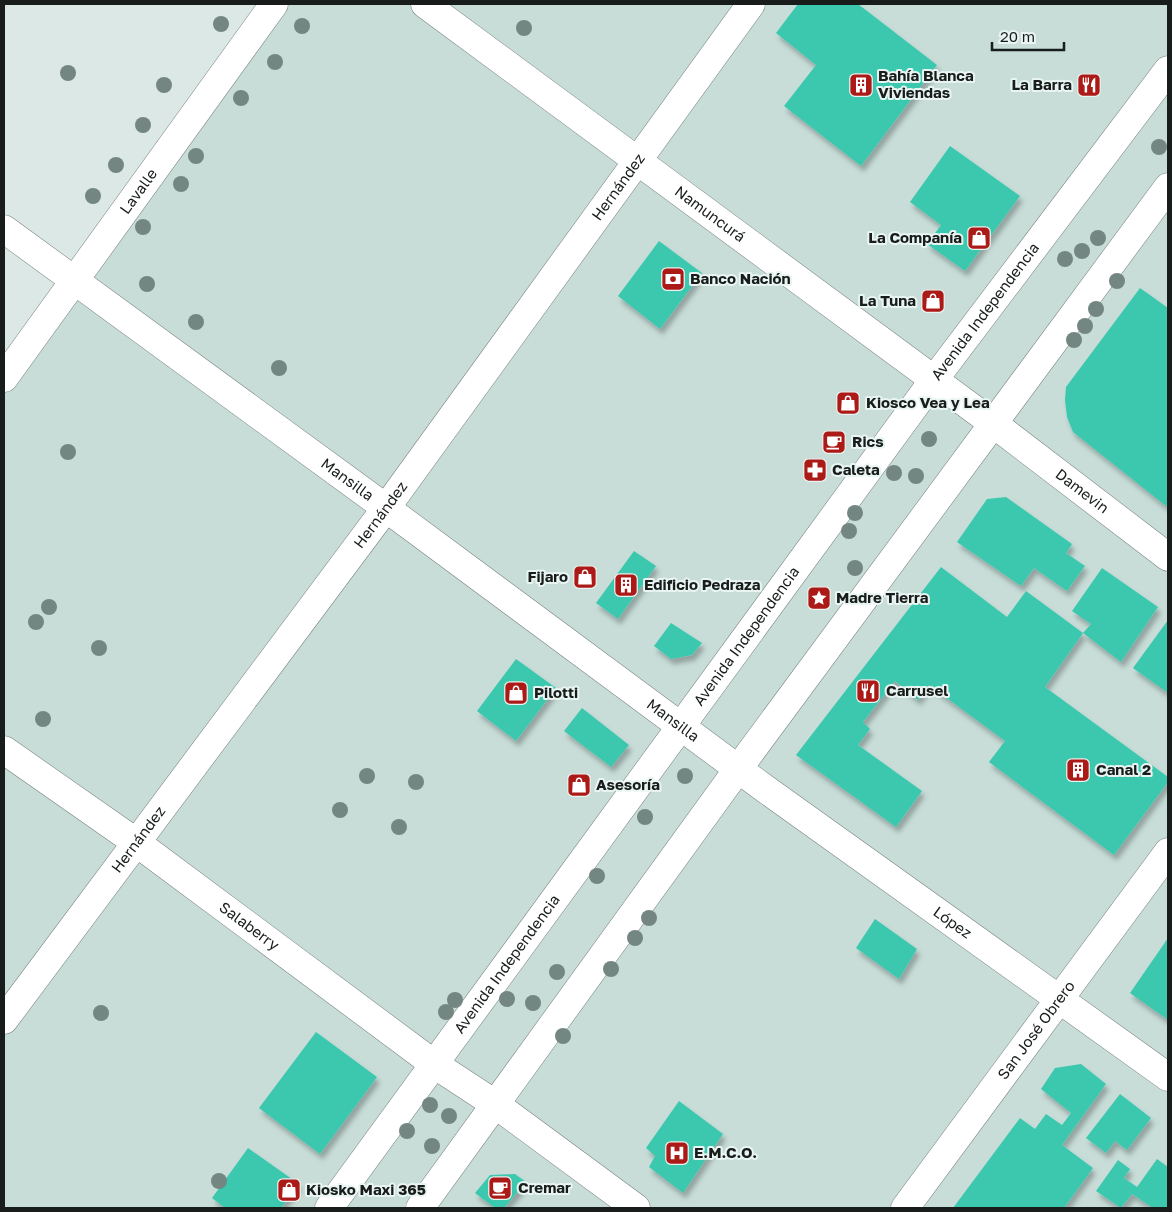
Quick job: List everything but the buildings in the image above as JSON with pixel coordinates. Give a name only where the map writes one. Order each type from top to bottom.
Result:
[{"type":"street","name":"Lavalle","points":[[4,378],[274,4]]},
{"type":"street","name":"Namuncurá","points":[[425,4],[933,381],[994,424]]},
{"type":"street","name":"Hernández","points":[[4,1020],[386,508],[751,4]]},
{"type":"street","name":"Avenida Independencia","points":[[329,1208],[683,727],[933,381],[1168,70]]},
{"type":"street","points":[[420,1208],[738,768],[1168,187]]},
{"type":"street","name":"Mansilla","points":[[4,229],[738,768]]},
{"type":"street","name":"Damevin","points":[[994,424],[1168,557]]},
{"type":"street","name":"Salaberry","points":[[4,750],[137,843],[434,1064],[495,1104],[636,1208]]},
{"type":"street","name":"López","points":[[738,768],[1168,1077]]},
{"type":"street","name":"San José Obrero","points":[[905,1208],[1061,1000],[1168,852]]},
{"type":"shaded area","points":[[274,4],[1168,4],[1168,1208],[4,1208],[4,378]]},
{"type":"place","name":"Bahía Blanca Viviendas","points":[[861,85]]},
{"type":"place","name":"La Barra","points":[[1089,85]]},
{"type":"place","name":"La Companía","points":[[979,238]]},
{"type":"place","name":"Banco Nación","points":[[673,279]]},
{"type":"place","name":"La Tuna","points":[[933,301]]},
{"type":"place","name":"Kiosco Vea y Lea","points":[[848,403]]},
{"type":"place","name":"Rics","points":[[834,442]]},
{"type":"place","name":"Caleta","points":[[815,470]]},
{"type":"place","name":"Fijaro","points":[[585,577]]},
{"type":"place","name":"Edificio Pedraza","points":[[626,585]]},
{"type":"place","name":"Madre Tierra","points":[[819,598]]},
{"type":"place","name":"Carrusel","points":[[868,691]]},
{"type":"place","name":"Pilotti","points":[[516,693]]},
{"type":"place","name":"Canal 2","points":[[1078,770]]},
{"type":"place","name":"Asesoría","points":[[579,785]]},
{"type":"place","name":"E.M.C.O.","points":[[677,1153]]},
{"type":"place","name":"Cremar","points":[[500,1188]]},
{"type":"place","name":"Kiosko Maxi 365","points":[[289,1190]]}]
